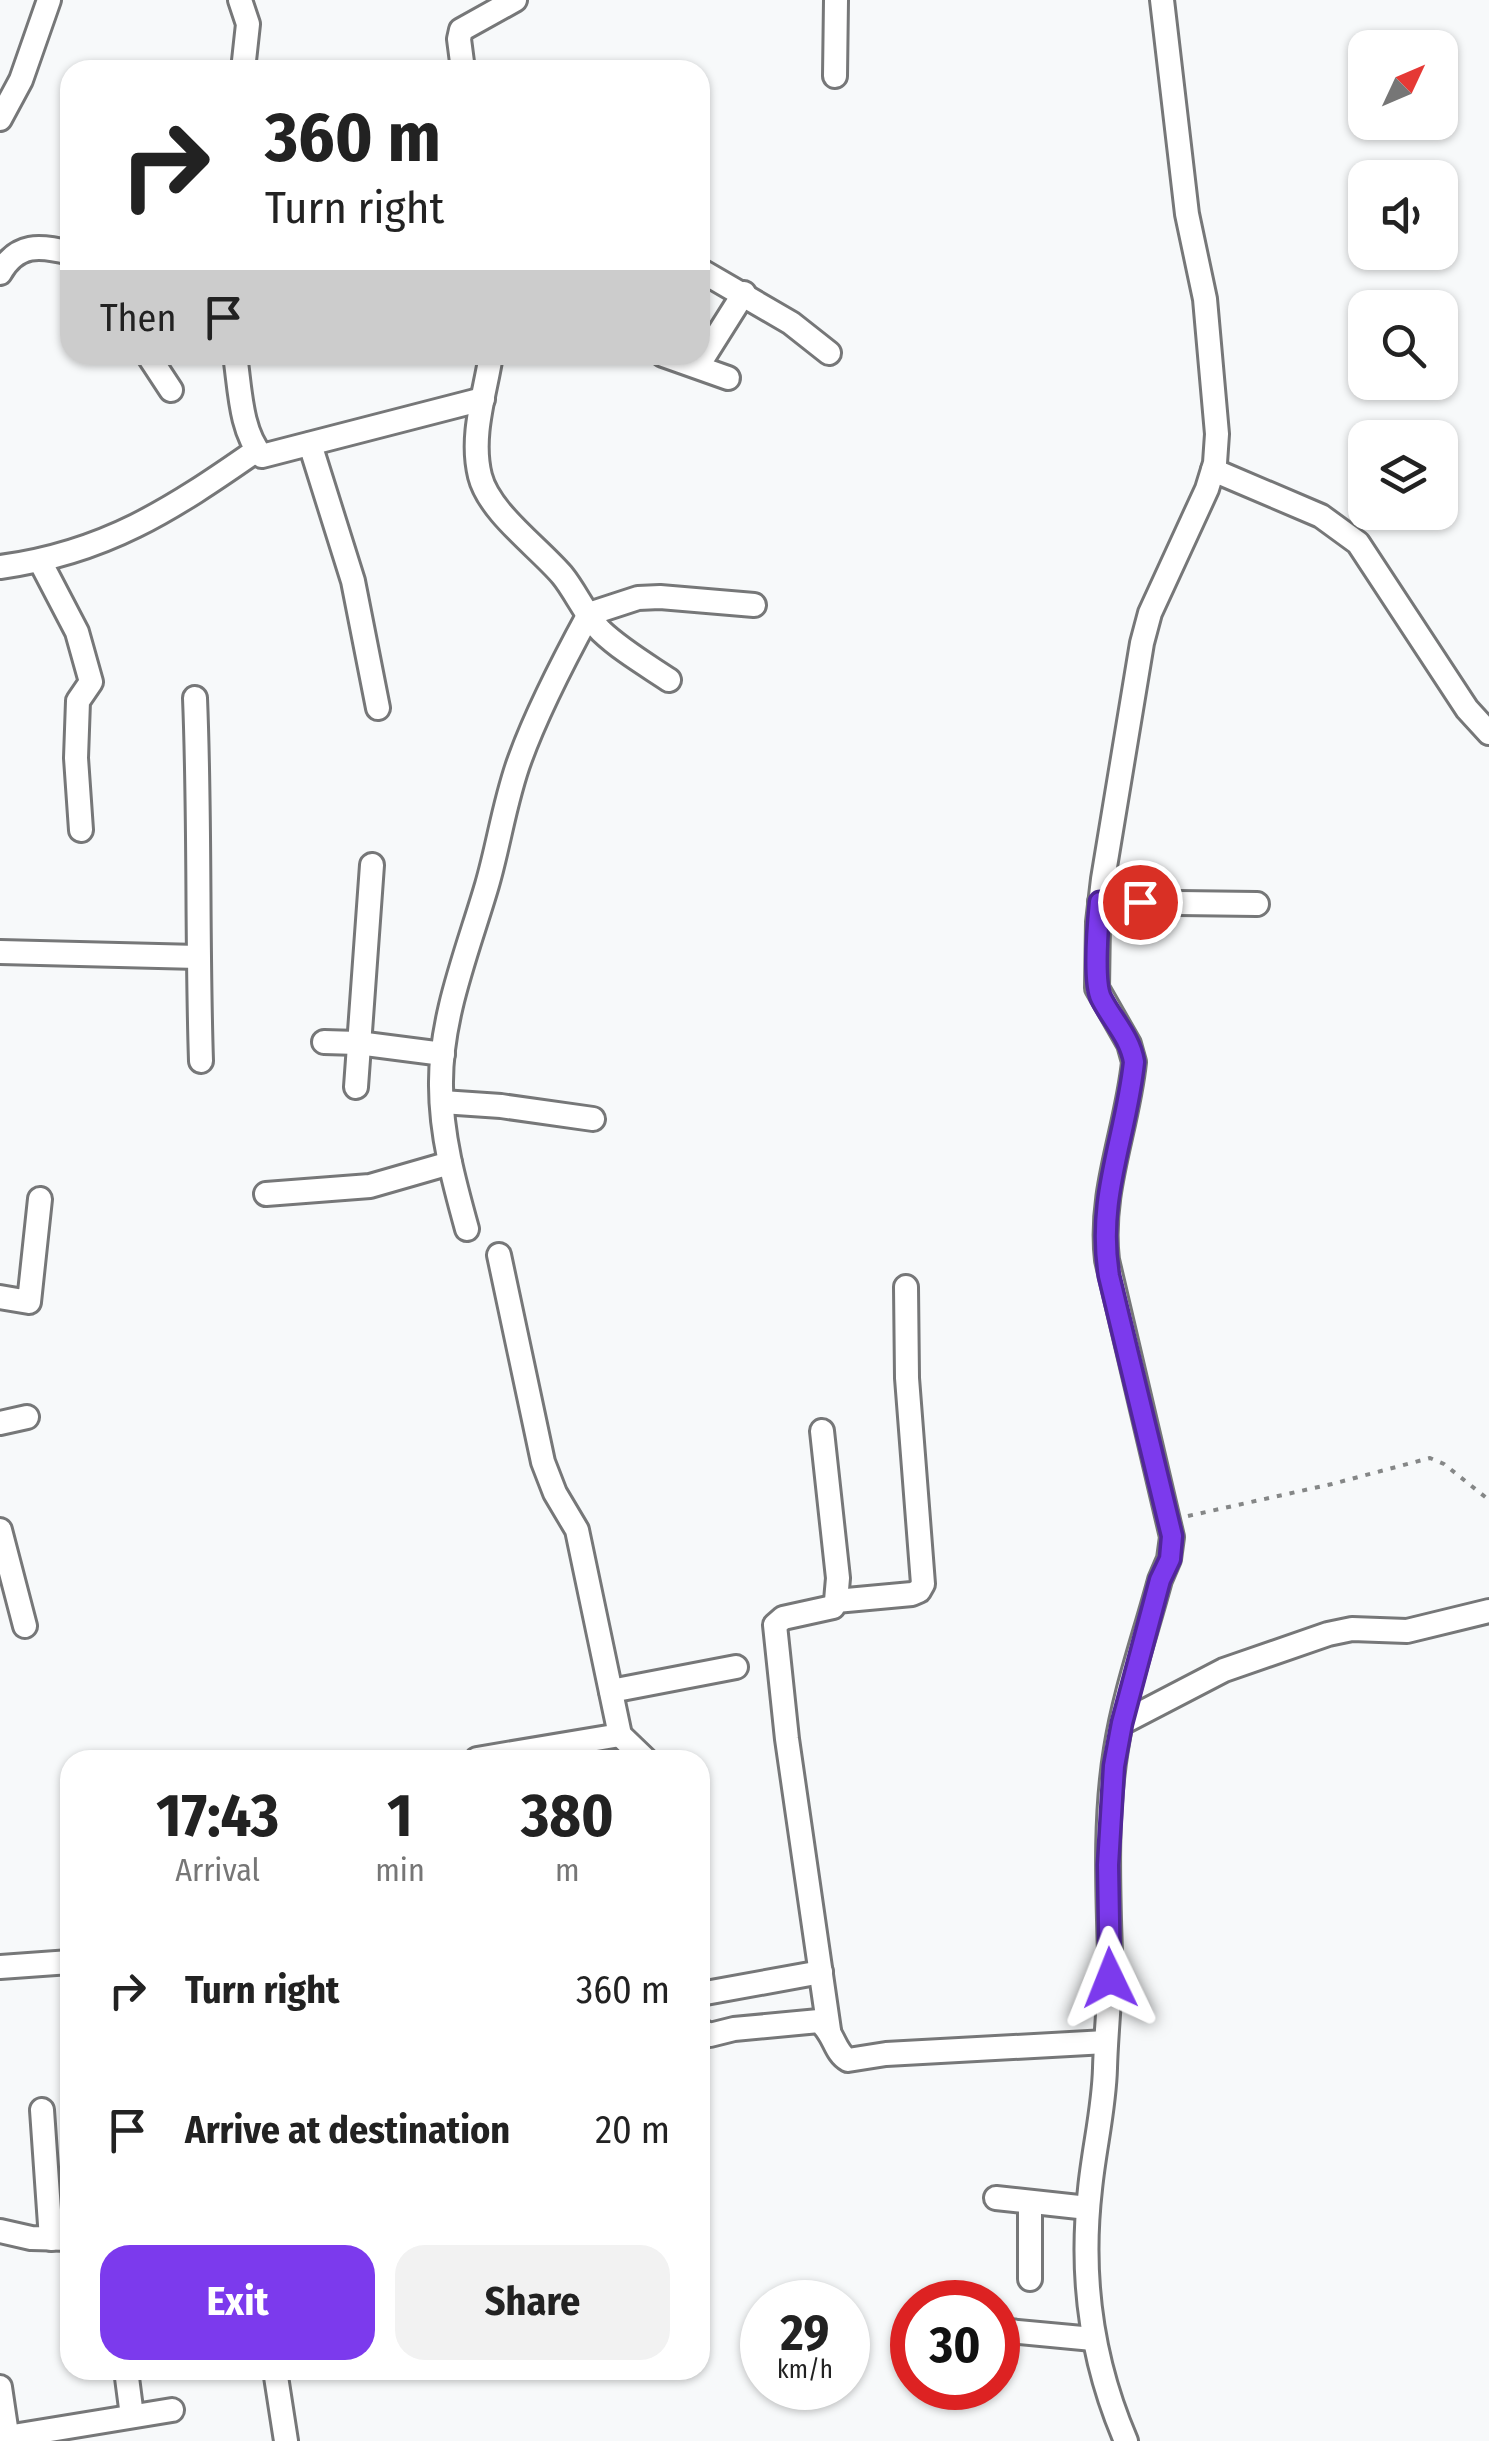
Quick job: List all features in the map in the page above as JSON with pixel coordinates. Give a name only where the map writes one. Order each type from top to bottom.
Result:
[{"type":"street","points":[[0,119],[22,80],[49,0]]},
{"type":"street","points":[[240,0],[248,24],[243,60]]},
{"type":"street","points":[[835,76],[836,0]]},
{"type":"street","points":[[1126,2441],[1106,2393],[1093,2340],[1088,2295],[1088,2208],[1104,2090],[1114,1766],[1160,1580],[1170,1559],[1172,1536],[1106,1260],[1104,1215],[1109,1177],[1134,1062],[1129,1044],[1098,988],[1100,902],[1142,644],[1150,613],[1214,470],[1217,434],[1205,299],[1186,214],[1162,0]]},
{"type":"street","points":[[462,60],[462,30],[510,1]]},
{"type":"street","points":[[0,273],[18,251],[47,246],[60,250]]},
{"type":"street","points":[[710,275],[791,323],[828,352]]},
{"type":"street","points":[[710,347],[744,293]]},
{"type":"street","points":[[155,365],[171,390]]},
{"type":"street","points":[[237,365],[246,422],[262,456],[484,399]]},
{"type":"street","points":[[490,365],[476,452],[480,479],[493,503],[562,576],[597,626],[619,648],[669,680]]},
{"type":"street","points":[[695,365],[728,378]]},
{"type":"street","points":[[310,444],[353,580],[378,708]]},
{"type":"street","points":[[0,568],[41,563],[142,525],[257,450]]},
{"type":"street","points":[[1214,470],[1322,516],[1358,542],[1467,709],[1489,734]]},
{"type":"street","points":[[41,563],[76,632],[91,682],[78,701],[76,758],[81,830]]},
{"type":"street","points":[[467,1229],[450,1164],[442,1102],[443,1054],[455,990],[520,760],[589,614],[638,598],[660,596],[754,605]]},
{"type":"street","points":[[196,698],[201,1062]]},
{"type":"street","points":[[356,1087],[372,865]]},
{"type":"street","points":[[1100,902],[1257,904]]},
{"type":"street","points":[[0,952],[198,956]]},
{"type":"street","points":[[324,1042],[443,1054]]},
{"type":"street","points":[[442,1102],[593,1119]]},
{"type":"street","points":[[266,1194],[370,1186],[450,1164]]},
{"type":"street","points":[[0,1297],[29,1302],[40,1199]]},
{"type":"street","points":[[500,1256],[543,1462],[555,1493],[577,1530],[620,1735],[636,1750]]},
{"type":"street","points":[[836,1601],[912,1594],[919,1592],[923,1584],[907,1378],[906,1288]]},
{"type":"street","points":[[0,1423],[27,1416]]},
{"type":"street","points":[[822,1432],[838,1578],[836,1601],[833,1607],[783,1618],[776,1625],[787,1739],[821,1972],[830,2030],[840,2056],[848,2060],[886,2054],[1106,2042]]},
{"type":"street","points":[[0,1530],[25,1626]]},
{"type":"street","points":[[1122,1723],[1224,1670],[1328,1634],[1352,1629],[1407,1631],[1489,1612]]},
{"type":"street","points":[[612,1692],[736,1667]]},
{"type":"street","points":[[531,1750],[620,1735]]},
{"type":"street","points":[[0,1966],[60,1963]]},
{"type":"street","points":[[710,1992],[821,1972]]},
{"type":"street","points":[[710,2035],[819,2021],[830,2030]]},
{"type":"street","points":[[0,2231],[60,2239],[42,2110]]},
{"type":"street","points":[[996,2198],[1088,2208]]},
{"type":"street","points":[[1030,2203],[1030,2278]]},
{"type":"street","points":[[1020,2332],[1093,2340]]},
{"type":"street","points":[[127,2380],[132,2416]]},
{"type":"street","points":[[277,2380],[286,2441]]},
{"type":"street","points":[[0,2387],[8,2439],[172,2410]]},
{"type":"path","points":[[1168,1520],[1269,1500],[1430,1458],[1444,1464],[1489,1500]]},
{"type":"route","points":[[1110,1978],[1108,1865],[1116,1747],[1160,1580],[1170,1559],[1172,1536],[1109,1276],[1104,1239],[1109,1177],[1134,1062],[1129,1044],[1098,988],[1100,902],[1140,902]]}]
